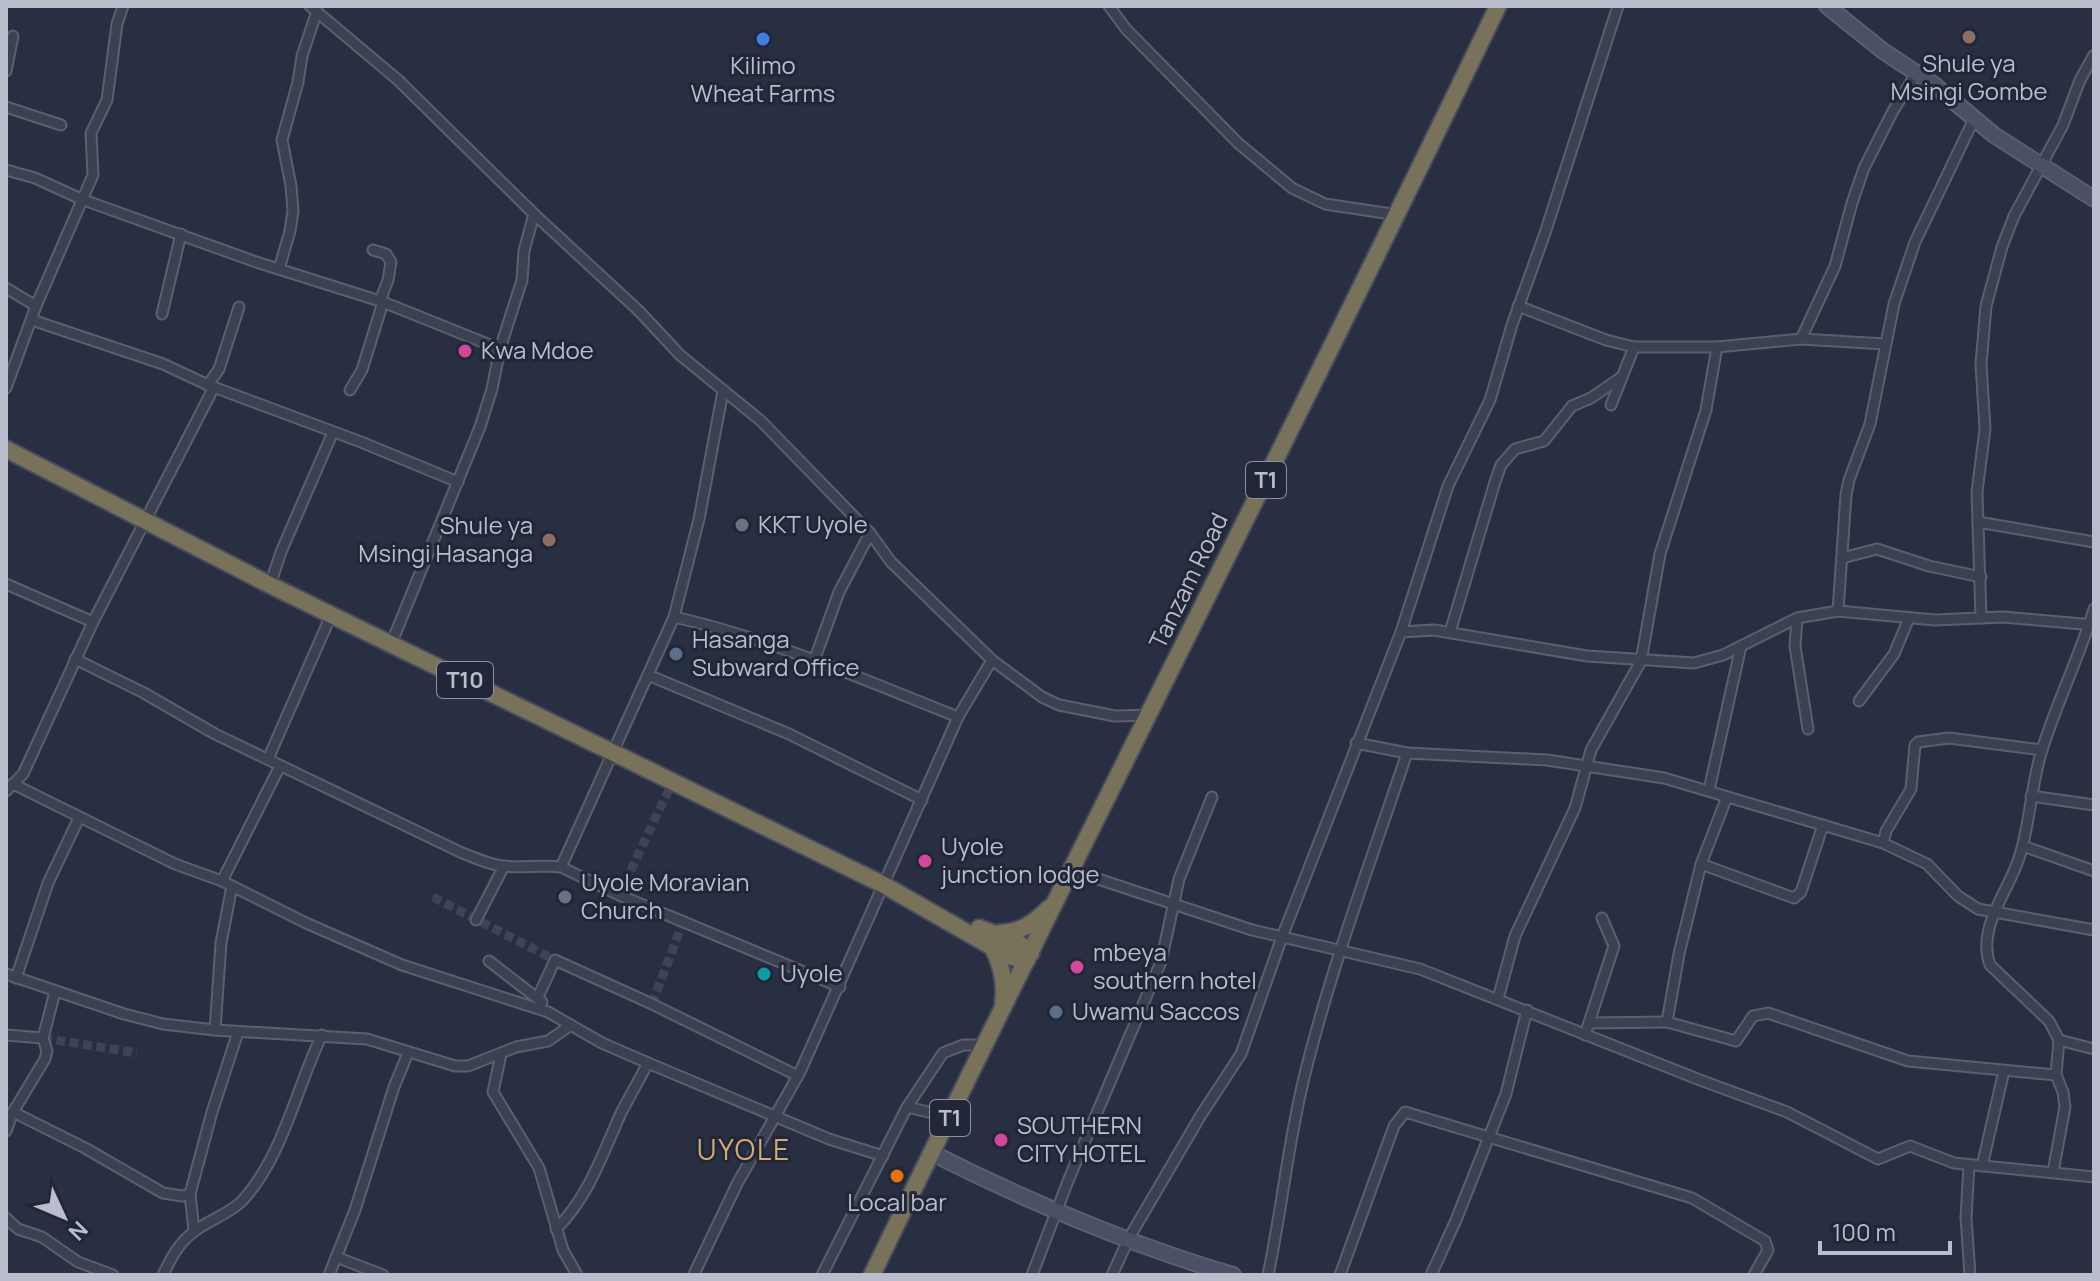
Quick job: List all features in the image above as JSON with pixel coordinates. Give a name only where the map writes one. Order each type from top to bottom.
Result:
[{"type":"highway","name":"Tanzam Road","points":[[1029,957],[1398,215],[1498,6]]},
{"type":"highway","name":"T10","points":[[6,449],[270,585],[990,939],[1017,942],[1029,957]]},
{"type":"highway","points":[[1002,1009],[1005,993],[997,955],[990,939],[1030,926],[1055,902]]},
{"type":"highway","name":"T1","points":[[872,1275],[1029,957]]},
{"type":"street","points":[[6,388],[36,306],[93,175],[91,133],[107,100],[117,24],[123,6]]},
{"type":"street","points":[[1109,6],[1126,29],[1238,143],[1292,188],[1325,204],[1398,215]]},
{"type":"street","points":[[1112,1275],[1129,1238],[1201,1115],[1241,1054],[1282,937],[1401,632],[1448,486],[1490,400],[1518,306],[1545,233],[1618,6]]},
{"type":"street","points":[[1827,6],[1883,51],[1917,72],[1974,119],[2040,166],[2094,199]]},
{"type":"street","points":[[279,269],[293,211],[282,140],[313,8],[398,80],[534,214],[639,311],[680,355],[752,412],[870,533],[891,562],[992,660],[1042,697],[1059,705],[1115,716],[1150,715]]},
{"type":"street","points":[[6,71],[13,36]]},
{"type":"street","points":[[1981,618],[1977,492],[1985,429],[1981,364],[1986,306],[2002,247],[2028,186],[2063,125],[2080,80],[2094,55]]},
{"type":"street","points":[[1801,339],[1835,266],[1864,168],[1917,72]]},
{"type":"street","points":[[6,107],[61,125]]},
{"type":"street","points":[[1838,611],[1849,480],[1873,414],[1894,304],[1915,242],[1974,119]]},
{"type":"street","points":[[6,170],[279,269],[382,302],[500,349]]},
{"type":"street","points":[[391,644],[471,455],[522,280],[524,251],[534,214]]},
{"type":"street","points":[[162,314],[181,234]]},
{"type":"street","points":[[350,390],[362,370],[391,262],[386,254],[373,250]]},
{"type":"street","points":[[6,288],[36,306]]},
{"type":"street","points":[[1518,306],[1606,340],[1634,347],[1717,347],[1801,339],[1885,344]]},
{"type":"street","points":[[239,307],[211,386],[75,659],[23,774],[10,788],[175,864],[222,881],[306,923],[402,965],[548,1012],[602,1043],[648,1063],[829,1139],[883,1156]]},
{"type":"street","points":[[32,320],[163,364],[211,386],[458,482]]},
{"type":"street","points":[[1611,405],[1634,347]]},
{"type":"street","points":[[1498,999],[1515,936],[1575,808],[1591,750],[1641,661],[1660,554],[1706,410],[1717,347]]},
{"type":"street","points":[[1450,632],[1504,459],[1519,447],[1544,441],[1572,406],[1591,398],[1620,378]]},
{"type":"street","points":[[561,867],[674,617],[699,519],[723,391]]},
{"type":"street","points":[[270,585],[333,432]]},
{"type":"street","points":[[1978,522],[2094,542]]},
{"type":"street","points":[[814,661],[839,592],[870,533]]},
{"type":"street","points":[[1842,558],[1877,549],[1929,566],[1981,577]]},
{"type":"street","points":[[6,584],[93,622]]},
{"type":"street","points":[[2053,1172],[2065,1107],[2056,1075],[2059,1040],[2049,1021],[1990,965],[1988,940],[1993,914],[2012,878],[2023,846],[2042,750],[2092,625],[2094,609]]},
{"type":"street","points":[[1401,632],[1420,629],[1450,632],[1587,656],[1641,661],[1708,661],[1797,618],[1838,611],[1944,620],[2003,617],[2092,625]]},
{"type":"street","points":[[268,759],[332,613]]},
{"type":"street","points":[[674,617],[814,661],[958,717]]},
{"type":"street","points":[[1797,618],[1795,646],[1808,729]]},
{"type":"street","points":[[1859,701],[1894,654],[1909,618]]},
{"type":"street","points":[[1709,790],[1741,646]]},
{"type":"street","points":[[75,659],[144,693],[215,734],[460,852],[504,866],[533,864],[561,867],[619,895],[840,987]]},
{"type":"street","points":[[694,1274],[737,1184],[798,1076],[958,717],[992,660]]},
{"type":"street","points":[[648,675],[789,734],[922,800]]},
{"type":"street","points":[[1883,843],[1886,831],[1911,789],[1915,745],[1918,742],[1949,738],[2042,750]]},
{"type":"street","points":[[1356,743],[1407,753],[1547,760],[1664,778],[1883,843],[1927,864],[1966,903],[1993,914],[2011,914],[2094,930]]},
{"type":"street","points":[[1268,1275],[1297,1105],[1339,950],[1407,753]]},
{"type":"street","points":[[222,881],[280,766]]},
{"type":"street","points":[[2031,796],[2094,805]]},
{"type":"street","points":[[1032,1275],[1068,1181],[1161,962],[1183,867],[1212,797]]},
{"type":"street","points":[[1667,1022],[1679,954],[1701,864],[1727,797]]},
{"type":"street","points":[[79,818],[48,883],[11,976],[147,1020],[238,1032],[367,1039],[462,1067],[516,1047],[548,1041],[571,1025]]},
{"type":"street","points":[[1701,864],[1794,898],[1801,892],[1823,825]]},
{"type":"street","points":[[2023,846],[2094,871]]},
{"type":"street","points":[[476,920],[504,866]]},
{"type":"street","points":[[1071,870],[1282,937],[1420,969],[1787,1112],[1878,1159],[1910,1146],[1943,1160],[1969,1165],[2094,1177]]},
{"type":"street","points":[[215,1030],[221,943],[232,886]]},
{"type":"street","points":[[1585,1035],[1614,946],[1602,918]]},
{"type":"street","points":[[538,997],[555,960],[798,1076]]},
{"type":"street","points":[[489,961],[538,997],[548,1012]]},
{"type":"street","points":[[6,1131],[13,1112],[45,1059],[47,1051],[43,1038],[55,992]]},
{"type":"street","points":[[1431,1275],[1513,1074],[1527,1010]]},
{"type":"street","points":[[1589,1023],[1667,1022],[1736,1041],[1753,1016],[1768,1013],[1908,1061],[2056,1075]]},
{"type":"street","points":[[194,1231],[190,1194],[238,1032]]},
{"type":"street","points":[[6,1035],[43,1038]]},
{"type":"street","points":[[163,1275],[176,1250],[194,1231],[241,1202],[263,1171],[292,1113],[308,1063],[322,1035]]},
{"type":"street","points":[[2059,1040],[2094,1049]]},
{"type":"street","points":[[822,1275],[907,1107],[943,1053],[963,1045],[984,1045]]},
{"type":"street","points":[[329,1275],[355,1210],[408,1053]]},
{"type":"street","points":[[501,1054],[493,1092],[539,1168],[563,1250],[577,1275]]},
{"type":"street","points":[[556,1229],[570,1215],[593,1176],[648,1063]]},
{"type":"street","points":[[1982,1166],[2004,1071]]},
{"type":"street","points":[[907,1107],[950,1117]]},
{"type":"street","points":[[13,1112],[85,1148],[163,1193],[190,1194]]},
{"type":"street","points":[[1340,1275],[1394,1126],[1405,1112],[1692,1198],[1765,1241],[1768,1250],[1754,1275]]},
{"type":"street","points":[[932,1153],[1058,1211],[1233,1275]]},
{"type":"street","points":[[1969,1165],[1966,1217],[1970,1275]]},
{"type":"street","points":[[6,1218],[18,1229],[42,1237],[78,1262],[113,1275]]},
{"type":"street","points":[[336,1257],[383,1275]]},
{"type":"tunnel","points":[[619,895],[672,783]]},
{"type":"tunnel","points":[[433,897],[555,960]]},
{"type":"tunnel","points":[[652,1004],[683,922]]},
{"type":"tunnel","points":[[43,1038],[137,1053]]},
{"type":"place","name":"Shule ya Msingi Gombe","points":[[1969,37]]},
{"type":"place","name":"Kilimo Wheat Farms","points":[[763,39]]},
{"type":"place","name":"Kwa Mdoe","points":[[465,351]]},
{"type":"place","name":"KKT Uyole","points":[[742,525]]},
{"type":"place","name":"Shule ya Msingi Hasanga","points":[[549,540]]},
{"type":"place","name":"Hasanga Subward Office","points":[[676,654]]},
{"type":"place","name":"Uyole junction lodge","points":[[925,861]]},
{"type":"place","name":"Uyole Moravian Church","points":[[565,897]]},
{"type":"place","name":"mbeya southern hotel","points":[[1077,967]]},
{"type":"place","name":"Uyole","points":[[764,974]]},
{"type":"place","name":"Uwamu Saccos","points":[[1056,1012]]},
{"type":"place","name":"SOUTHERN CITY HOTEL","points":[[1001,1140]]},
{"type":"place","name":"Local bar","points":[[897,1176]]},
{"type":"district","name":"UYOLE","points":[[744,1150]]}]
